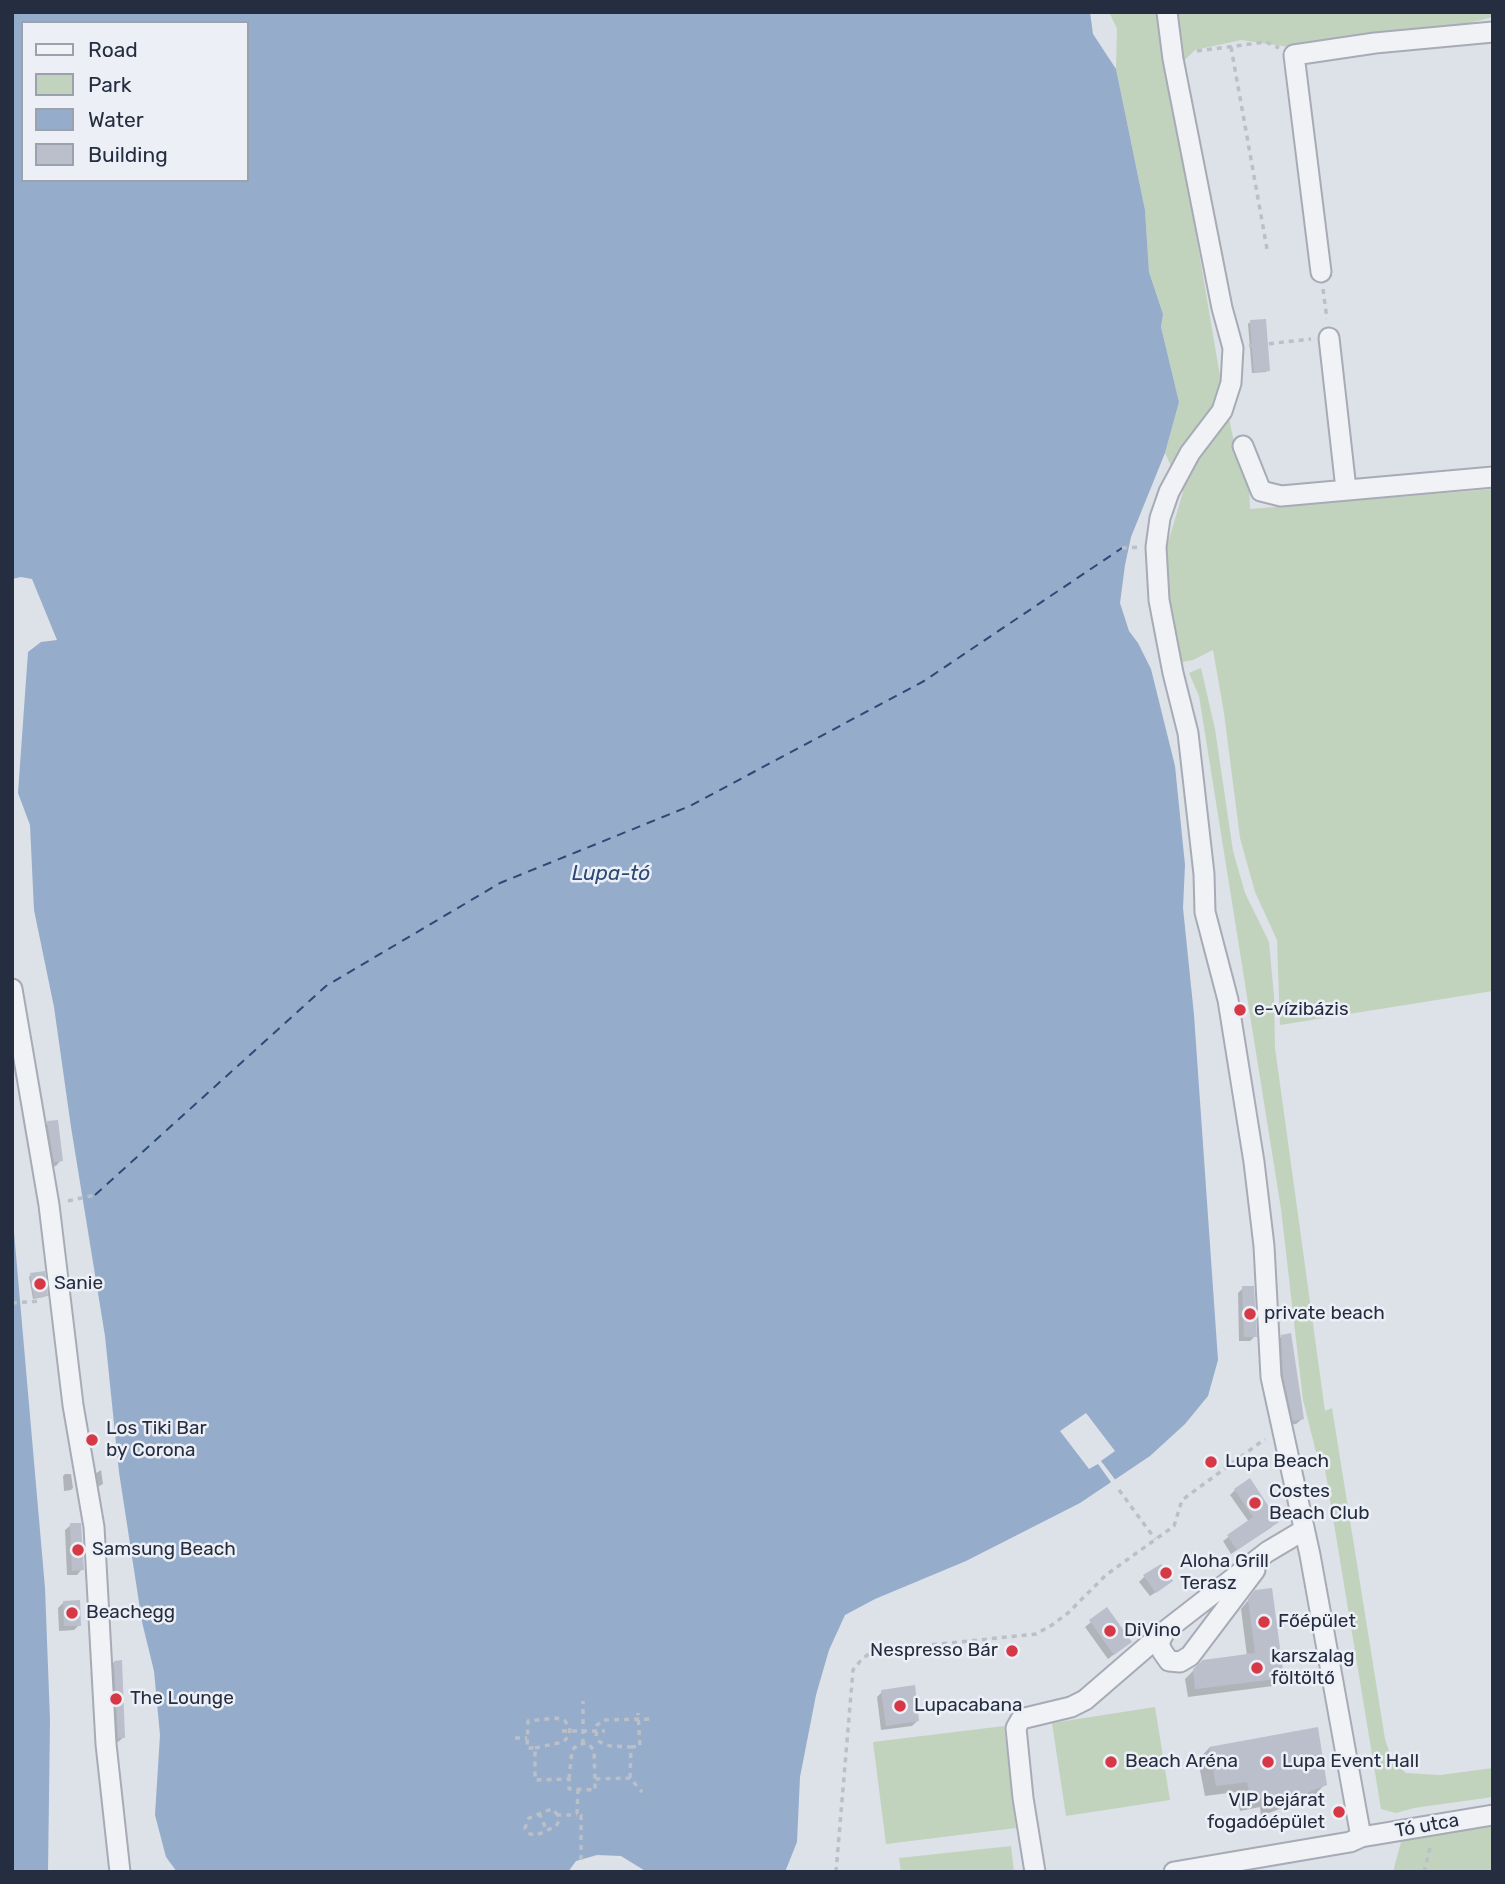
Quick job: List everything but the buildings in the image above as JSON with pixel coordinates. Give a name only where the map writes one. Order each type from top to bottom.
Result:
[{"type":"street","points":[[1167,12],[1173,59],[1233,348],[1231,383],[1222,411],[1190,453],[1169,492],[1160,518],[1156,547],[1158,600],[1188,733],[1204,874],[1205,912],[1228,1000],[1254,1163],[1264,1246],[1271,1377],[1304,1530],[1361,1837]]},
{"type":"street","points":[[1321,272],[1294,55],[1375,43],[1493,32]]},
{"type":"street","points":[[1329,338],[1346,489]]},
{"type":"street","points":[[1243,446],[1261,491],[1281,496],[1493,477]]},
{"type":"street","points":[[12,989],[49,1205],[73,1405],[94,1527],[106,1744],[120,1872]]},
{"type":"street","points":[[1035,1872],[1023,1798],[1016,1728],[1021,1719],[1071,1707],[1085,1700],[1165,1631],[1268,1552],[1304,1530]]},
{"type":"street","points":[[1165,1631],[1159,1643],[1169,1661],[1180,1662],[1190,1656],[1268,1552]]},
{"type":"street","name":"Tó utca","points":[[1174,1872],[1493,1815]]},
{"type":"path","points":[[1197,51],[1266,42],[1294,55]]},
{"type":"path","points":[[1231,47],[1267,249]]},
{"type":"path","points":[[1233,348],[1329,338],[1321,272]]},
{"type":"path","points":[[49,1205],[95,1195]]},
{"type":"path","points":[[12,1303],[61,1300]]},
{"type":"path","points":[[836,1872],[853,1670],[862,1659],[873,1651],[1036,1634],[1068,1613],[1106,1575],[1174,1526],[1182,1500],[1281,1427]]},
{"type":"path","points":[[1119,1490],[1155,1539]]},
{"type":"path","points":[[583,1701],[583,1744]]},
{"type":"path","points":[[638,1713],[638,1719],[639,1746],[610,1746],[596,1737],[597,1725],[604,1720],[638,1719],[651,1719]]},
{"type":"path","points":[[556,1718],[565,1721],[570,1731],[563,1742],[535,1748],[527,1748],[527,1738],[528,1721],[556,1718]]},
{"type":"path","points":[[562,1731],[605,1731]]},
{"type":"path","points":[[515,1738],[527,1738]]},
{"type":"path","points":[[587,1743],[594,1750],[595,1790],[569,1789],[572,1750],[583,1744],[587,1743]]},
{"type":"path","points":[[631,1746],[630,1778],[642,1792]]},
{"type":"path","points":[[535,1748],[535,1780],[569,1779]]},
{"type":"path","points":[[595,1779],[630,1778]]},
{"type":"path","points":[[577,1815],[578,1789]]},
{"type":"path","points":[[552,1809],[558,1815],[559,1821],[556,1826],[537,1835],[530,1834],[525,1828],[529,1818],[539,1813],[552,1809]]},
{"type":"path","points":[[539,1813],[547,1830]]},
{"type":"path","points":[[558,1815],[581,1815],[581,1860]]},
{"type":"path","points":[[1424,1872],[1435,1824]]},
{"type":"green space","points":[[1109,12],[1493,12],[1493,17],[1345,55],[1241,40],[1195,50],[1169,75],[1221,382],[1238,460],[1249,484],[1250,509],[1493,489],[1493,991],[1280,1025],[1277,940],[1255,892],[1240,838],[1213,650],[1193,660],[1182,662],[1174,641],[1166,567],[1167,546],[1183,492],[1165,453],[1179,402],[1161,327],[1163,314],[1149,272],[1145,210],[1116,69],[1117,29]]},
{"type":"green space","points":[[1201,668],[1215,729],[1233,851],[1245,893],[1269,942],[1275,1048],[1325,1411],[1332,1408],[1385,1739],[1392,1760],[1406,1773],[1440,1775],[1493,1768],[1493,1797],[1396,1813],[1381,1809],[1322,1451],[1316,1452],[1303,1400],[1281,1209],[1199,696],[1189,673]]},
{"type":"green space","name":"Beach Aréna","points":[[1155,1707],[1170,1800],[1066,1816],[1052,1723]]},
{"type":"green space","points":[[1004,1726],[1016,1828],[886,1844],[873,1742]]},
{"type":"green space","points":[[1493,1825],[1493,1872],[1393,1872],[1401,1842],[1405,1839]]},
{"type":"green space","points":[[1011,1846],[1014,1872],[901,1872],[899,1858]]},
{"type":"water","name":"Lupa-tó","points":[[12,12],[1090,12],[1093,34],[1116,69],[1145,210],[1149,272],[1163,314],[1161,327],[1179,402],[1165,453],[1131,537],[1120,603],[1129,631],[1151,669],[1175,766],[1185,865],[1183,908],[1194,1015],[1218,1360],[1208,1396],[1185,1424],[1150,1456],[1080,1503],[966,1561],[875,1599],[845,1615],[829,1650],[816,1695],[800,1777],[797,1842],[785,1872],[647,1872],[621,1856],[597,1855],[576,1861],[568,1872],[177,1872],[166,1857],[155,1815],[160,1735],[154,1671],[142,1622],[119,1472],[105,1336],[54,1007],[34,910],[30,825],[18,793],[28,652],[41,642],[57,640],[32,579],[12,579]]},
{"type":"water","points":[[12,1209],[45,1588],[50,1720],[48,1872],[12,1872]]},
{"type":"pier","points":[[1086,1413],[1115,1451],[1101,1461],[1117,1482],[1113,1485],[1098,1464],[1089,1469],[1060,1431]]},
{"type":"ferry route","points":[[95,1195],[326,986],[500,883],[690,806],[924,681],[1122,548]]},
{"type":"place","name":"e-vízibázis","points":[[1240,1010]]},
{"type":"place","name":"Sanie","points":[[40,1284]]},
{"type":"place","name":"private beach","points":[[1250,1314]]},
{"type":"place","name":"Los Tiki Bar by Corona","points":[[92,1440]]},
{"type":"place","name":"Lupa Beach","points":[[1211,1462]]},
{"type":"place","name":"Costes Beach Club","points":[[1255,1503]]},
{"type":"place","name":"Samsung Beach","points":[[78,1550]]},
{"type":"place","name":"Aloha Grill Terasz","points":[[1166,1573]]},
{"type":"place","name":"Beachegg","points":[[72,1613]]},
{"type":"place","name":"Főépület","points":[[1264,1622]]},
{"type":"place","name":"DiVino","points":[[1110,1631]]},
{"type":"place","name":"Nespresso Bár","points":[[1012,1651]]},
{"type":"place","name":"karszalag föltöltő","points":[[1257,1668]]},
{"type":"place","name":"The Lounge","points":[[116,1699]]},
{"type":"place","name":"Lupacabana","points":[[900,1706]]},
{"type":"place","name":"Beach Aréna","points":[[1111,1762]]},
{"type":"place","name":"Lupa Event Hall","points":[[1268,1762]]},
{"type":"place","name":"VIP bejárat fogadóépület","points":[[1339,1812]]}]
